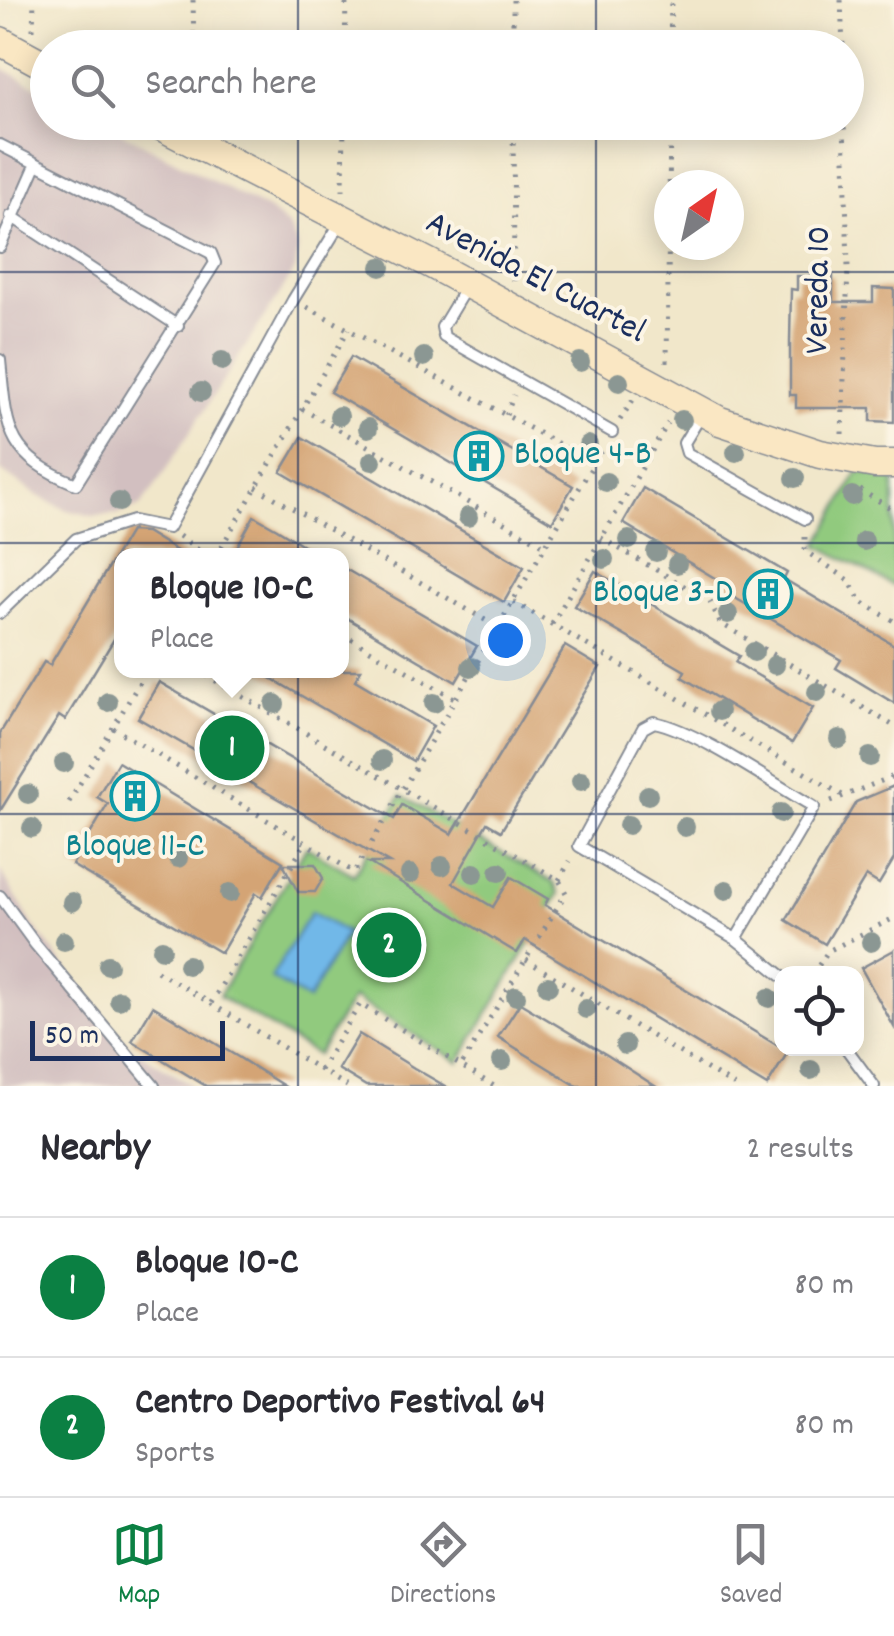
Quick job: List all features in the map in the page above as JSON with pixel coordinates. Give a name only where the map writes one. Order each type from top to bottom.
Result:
[{"type":"main road","points":[[0,42],[30,58]]},
{"type":"main road","name":"Avenida El Cuartel","points":[[188,140],[468,284],[720,421],[841,459],[894,464]]},
{"type":"lane","points":[[0,145],[215,258],[214,269],[76,484],[20,452],[3,420],[0,360]]},
{"type":"lane","points":[[0,247],[36,165]]},
{"type":"lane","points":[[12,216],[178,326]]},
{"type":"lane","points":[[0,613],[76,540],[133,521],[168,528],[293,300],[343,219]]},
{"type":"lane","points":[[468,284],[442,327],[444,337],[612,432]]},
{"type":"lane","points":[[675,396],[687,454],[805,518]]},
{"type":"lane","points":[[736,939],[814,807],[667,725],[654,722],[642,728],[579,846],[736,939],[774,970]]},
{"type":"lane","points":[[0,896],[34,944],[154,1086]]},
{"type":"lane","points":[[852,1056],[874,1086]]},
{"type":"path","points":[[193,0],[194,30]]},
{"type":"path","points":[[345,30],[346,0]]},
{"type":"path","points":[[514,0],[514,30]]},
{"type":"path","points":[[670,30],[671,0]]},
{"type":"path","points":[[842,0],[842,30]]},
{"type":"path","points":[[343,219],[344,140]]},
{"type":"path","points":[[514,140],[514,309]]},
{"type":"path","points":[[552,624],[675,396],[670,140]]},
{"type":"path","name":"Vereda 10","points":[[841,459],[848,268],[844,140]]},
{"type":"path","points":[[293,300],[594,463]]},
{"type":"path","points":[[221,548],[349,329]]},
{"type":"path","points":[[113,728],[354,872],[612,432],[675,396]]},
{"type":"path","points":[[302,409],[545,546]]},
{"type":"path","points":[[256,486],[499,628]]},
{"type":"path","points":[[805,518],[806,551],[849,580],[860,601],[894,620]]},
{"type":"path","points":[[168,528],[197,548]]},
{"type":"path","points":[[601,538],[710,602],[720,623],[894,726]]},
{"type":"path","points":[[514,602],[844,796]]},
{"type":"path","points":[[349,638],[456,699]]},
{"type":"path","points":[[69,802],[142,678]]},
{"type":"path","points":[[211,678],[559,880],[566,893],[461,1066]]},
{"type":"path","points":[[814,807],[894,776]]},
{"type":"path","points":[[211,1004],[305,843]]},
{"type":"path","points":[[818,966],[828,952],[894,918]]},
{"type":"path","points":[[526,960],[735,1086]]},
{"type":"path","points":[[157,971],[347,1086]]},
{"type":"path","points":[[320,1070],[360,1004],[494,1086]]},
{"type":"shaded area","points":[[0,67],[30,83],[30,140],[136,140],[271,212],[289,227],[298,247],[295,270],[140,506],[120,514],[93,516],[67,510],[0,470]]},
{"type":"shaded area","points":[[0,870],[33,925],[105,1019],[133,1049],[194,1086],[0,1086]]},
{"type":"green space","points":[[858,472],[894,475],[894,586],[818,545]]},
{"type":"green space","points":[[401,796],[553,882],[559,894],[459,1062],[353,998],[317,1055],[219,996],[306,847],[354,875]]},
{"type":"water","points":[[311,912],[347,933],[308,1000],[271,978]]},
{"type":"building","points":[[797,276],[833,276],[833,302],[873,302],[873,288],[894,289],[894,422],[871,421],[871,408],[796,408],[796,395],[790,395],[790,342],[791,289],[797,290]]},
{"type":"building","points":[[351,357],[573,486],[552,522],[330,392]]},
{"type":"building","points":[[302,437],[524,567],[504,602],[281,472]]},
{"type":"building","points":[[643,488],[787,573],[784,579],[894,645],[894,703],[836,668],[841,660],[730,595],[733,589],[623,523]]},
{"type":"building","points":[[254,516],[308,548],[236,548]]},
{"type":"building","points":[[130,531],[146,532],[172,548],[120,548]]},
{"type":"building","points":[[114,558],[114,639],[65,720],[59,716],[0,811],[0,733],[44,662],[50,665]]},
{"type":"building","points":[[349,571],[477,646],[456,682],[349,619]]},
{"type":"building","points":[[595,571],[739,656],[735,662],[813,708],[792,743],[682,677],[685,671],[574,606]]},
{"type":"building","points":[[565,646],[600,667],[501,831],[487,823],[453,883],[493,907],[511,877],[548,899],[545,905],[774,1044],[774,1056],[786,1056],[767,1086],[525,940],[517,953],[369,863],[389,863],[138,718],[159,682],[394,819],[402,805],[452,834]]},
{"type":"building","points":[[349,670],[361,670],[355,680],[433,726],[413,761],[271,678],[349,678]]},
{"type":"building","points":[[118,762],[283,862],[262,897],[256,893],[221,953],[72,865],[108,804],[97,797]]},
{"type":"building","points":[[894,786],[894,859],[879,884],[866,876],[825,944],[786,920],[856,802]]},
{"type":"building","points":[[283,864],[315,864],[323,878],[315,892],[298,892]]},
{"type":"building","points":[[894,950],[894,1027],[864,973],[864,966]]},
{"type":"building","points":[[520,1003],[655,1086],[577,1086],[498,1037]]},
{"type":"building","points":[[153,1006],[284,1086],[206,1086],[132,1041]]},
{"type":"building","points":[[359,1034],[445,1086],[366,1086],[338,1069]]},
{"type":"place","name":"Bloque 4-B","points":[[479,456]]},
{"type":"place","name":"Bloque 3-D","points":[[768,594]]},
{"type":"place","name":"Bloque 10-C","points":[[232,748]]},
{"type":"place","name":"Bloque 11-C","points":[[135,796]]},
{"type":"place","name":"Centro Deportivo Festival 64","points":[[389,945]]}]
